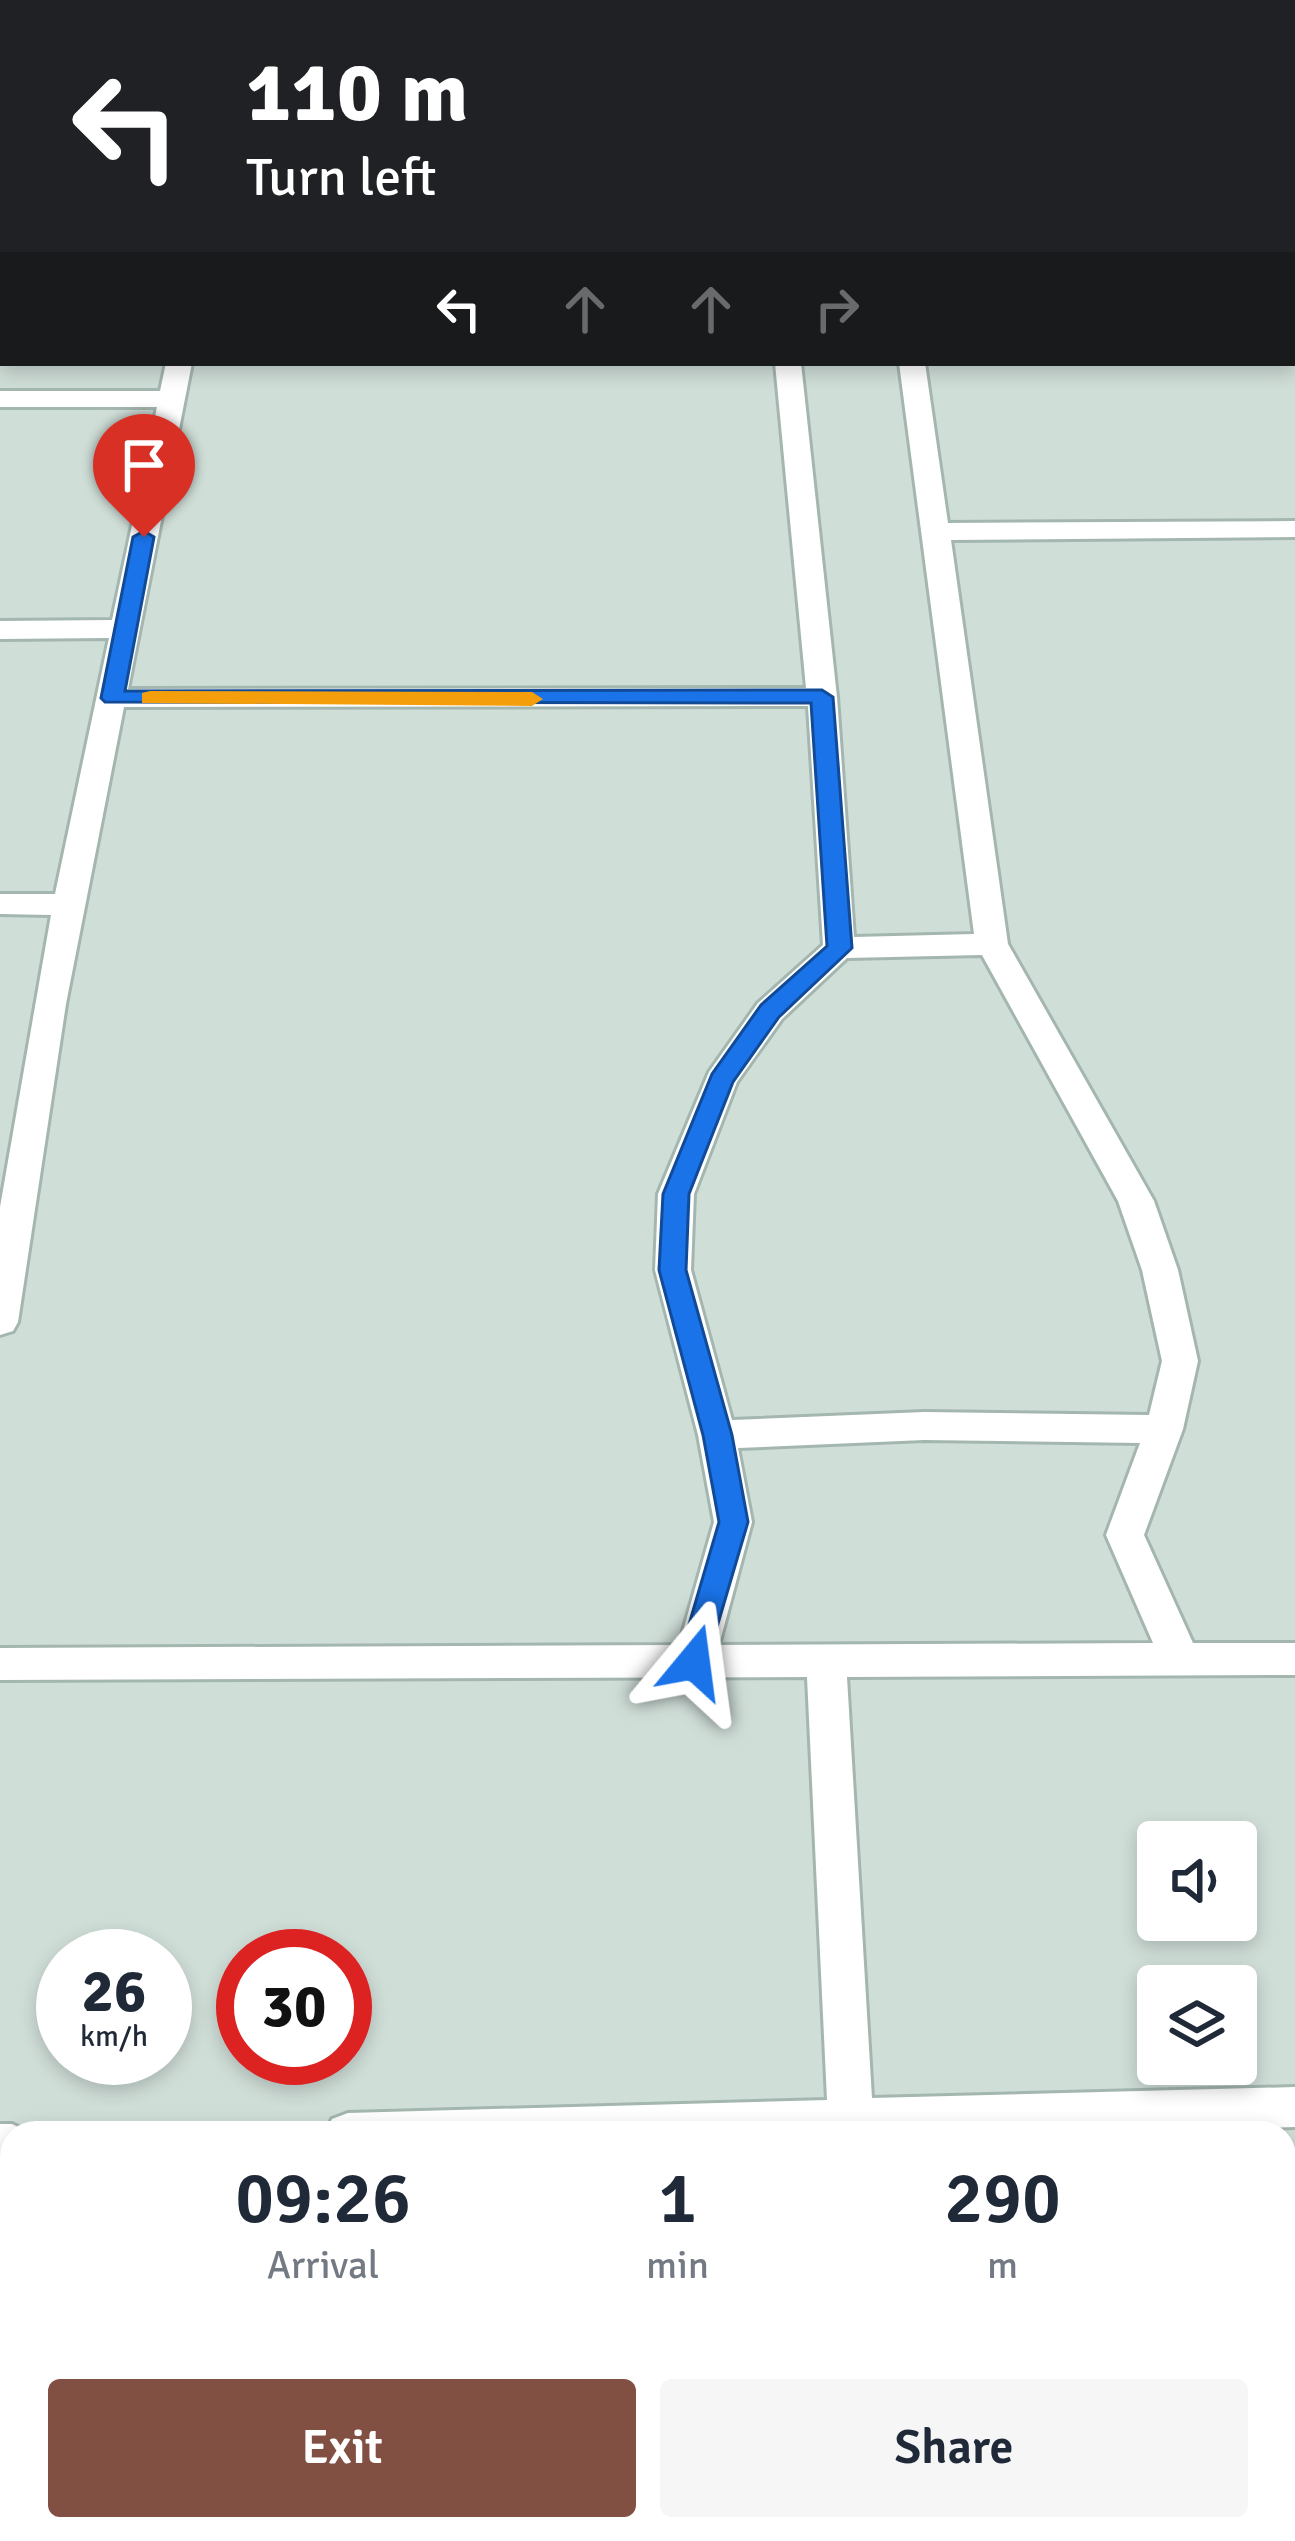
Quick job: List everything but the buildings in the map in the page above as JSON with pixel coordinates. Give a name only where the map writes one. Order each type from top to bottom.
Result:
[{"type":"street","points":[[0,1322],[10,1215],[178,366]]},
{"type":"street","points":[[788,366],[822,697],[839,948]]},
{"type":"street","points":[[912,366],[992,944],[1136,1201],[1160,1270],[1180,1360],[1163,1429],[1125,1535],[1180,1660]]},
{"type":"street","points":[[0,399],[172,399]]},
{"type":"street","points":[[938,532],[1295,529]]},
{"type":"street","points":[[0,631],[125,629]]},
{"type":"street","points":[[113,698],[822,697]]},
{"type":"street","points":[[0,904],[69,905]]},
{"type":"street","points":[[694,1662],[733,1522],[717,1435],[673,1270],[676,1194],[721,1080],[770,1011],[839,948],[992,944]]},
{"type":"street","points":[[717,1435],[924,1426],[1163,1429]]},
{"type":"street","points":[[0,1664],[1295,1659]]},
{"type":"street","points":[[826,1661],[850,2121]]},
{"type":"street","points":[[949,2121],[1295,2107]]},
{"type":"shaded area","points":[[0,366],[1295,366],[1295,2121],[0,2121]]},
{"type":"slow traffic","points":[[150,698],[532,699]]},
{"type":"route","points":[[144,537],[113,698],[822,697],[839,948],[770,1011],[721,1080],[676,1194],[673,1270],[717,1435],[733,1522],[694,1662]]}]
